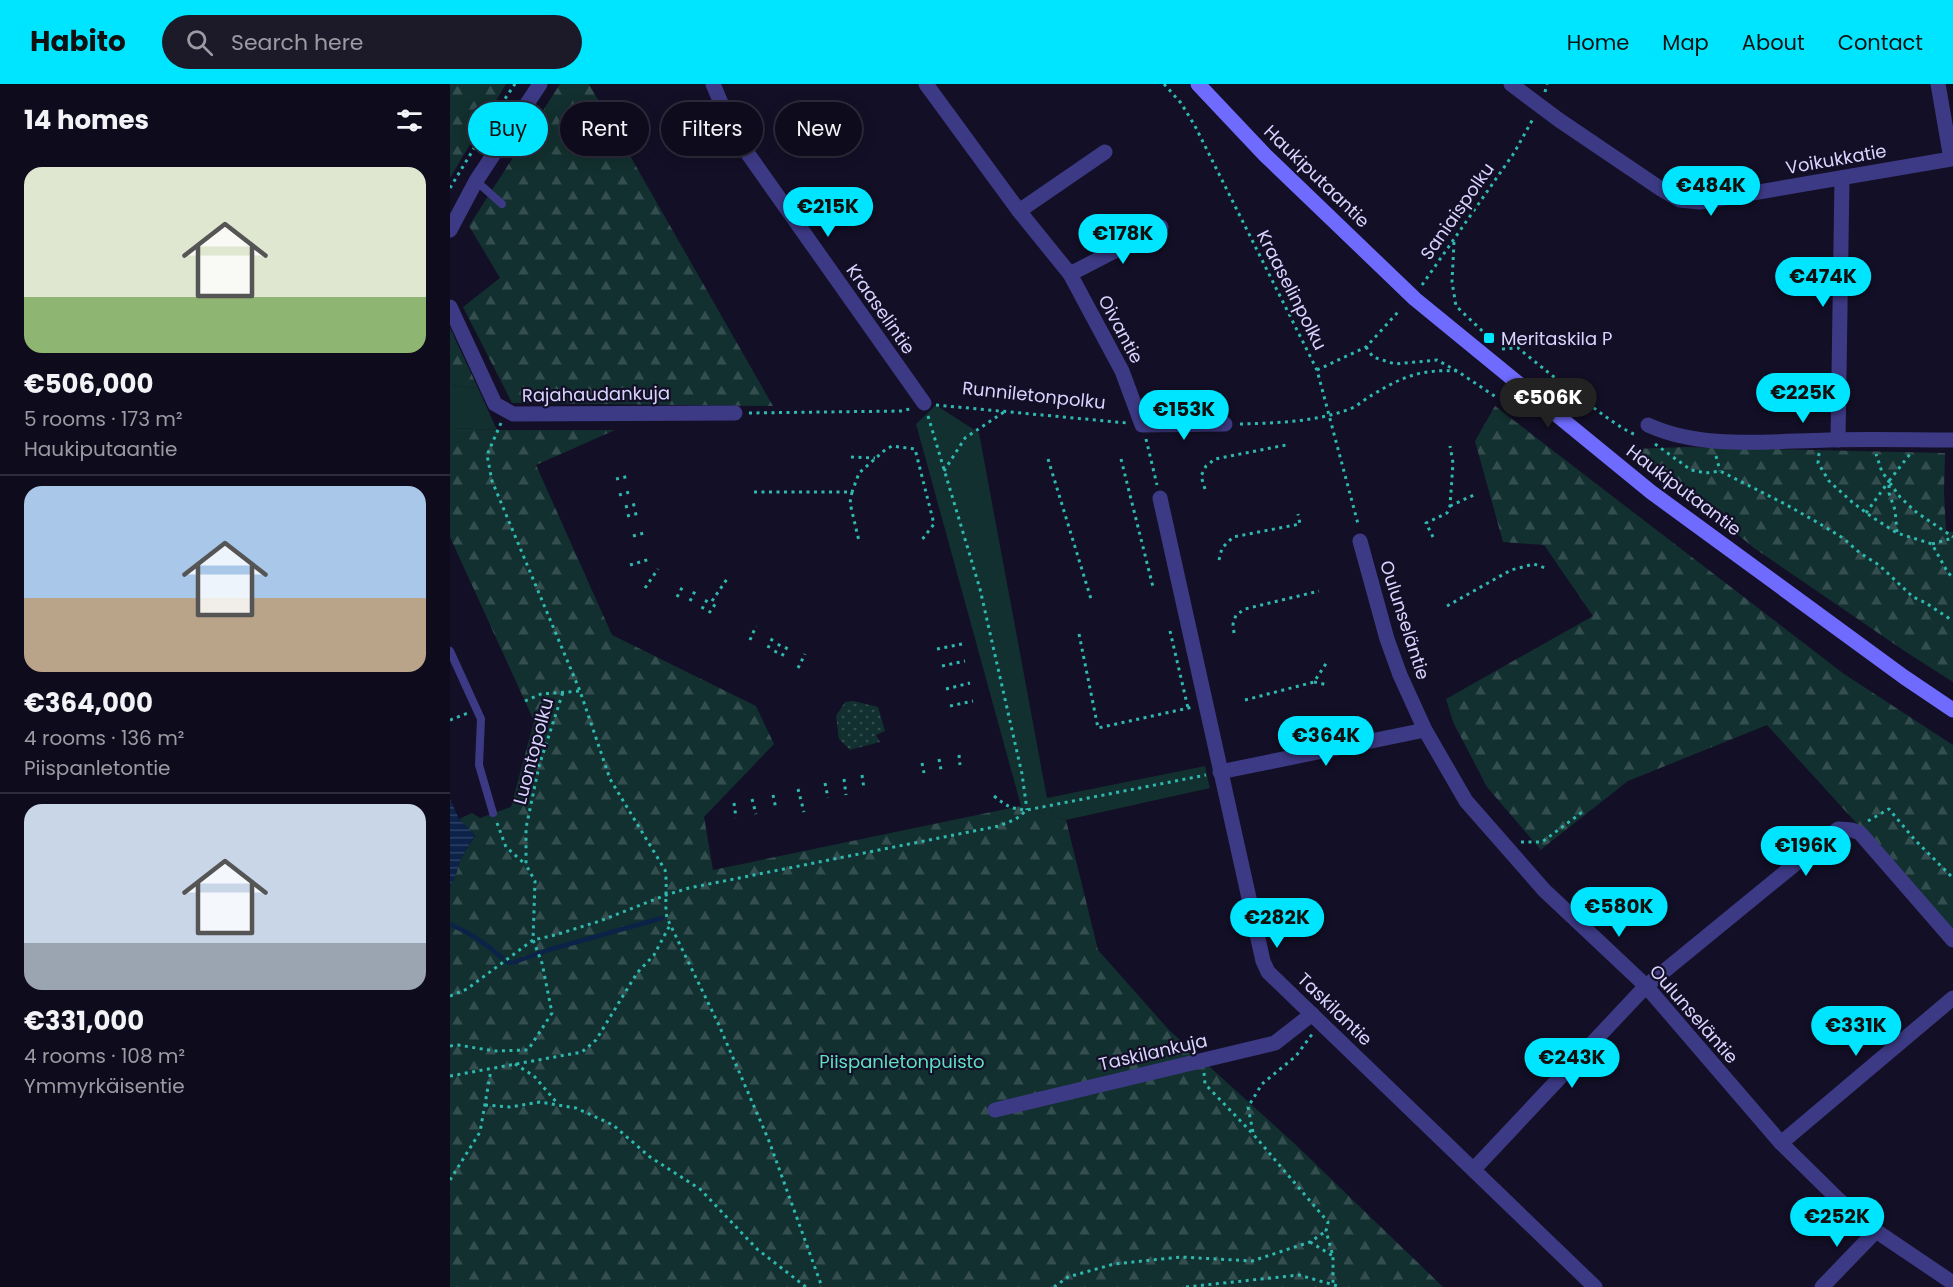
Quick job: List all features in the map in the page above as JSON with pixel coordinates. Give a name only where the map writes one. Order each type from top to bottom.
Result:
[{"type":"main road","name":"Haukiputaantie","points":[[1198,84],[1265,155],[1415,299],[1651,492],[1904,677],[1953,710]]},
{"type":"street","points":[[450,230],[477,181],[540,84]]},
{"type":"street","name":"Kraaselintie","points":[[713,84],[734,134],[924,404]]},
{"type":"street","name":"Oivantie","points":[[926,84],[1019,211],[1070,274],[1122,371],[1142,425]]},
{"type":"street","name":"Voikukkatie","points":[[1511,84],[1559,120],[1680,200],[1700,202],[1951,159],[1938,84]]},
{"type":"street","points":[[1019,211],[1105,152]]},
{"type":"street","points":[[1831,440],[1842,178]]},
{"type":"street","points":[[1070,274],[1161,227]]},
{"type":"street","name":"Rajahaudankuja","points":[[450,307],[495,404],[513,414],[735,413]]},
{"type":"street","points":[[1142,425],[1225,424]]},
{"type":"street","points":[[1646,430],[1659,430],[1730,442],[1953,440]]},
{"type":"street","name":"Taskilantie","points":[[1160,498],[1204,705],[1263,961],[1268,972],[1595,1287]]},
{"type":"street","name":"Oulunseläntie","points":[[1363,535],[1387,639],[1400,675],[1425,730],[1466,801],[1544,890],[1646,986],[1780,1143],[1839,1200],[1876,1231],[1953,1283]]},
{"type":"street","points":[[1220,772],[1425,730]]},
{"type":"street","points":[[1474,1169],[1646,986],[1838,829],[1860,833],[1953,940]]},
{"type":"street","points":[[1780,1143],[1953,998]]},
{"type":"street","name":"Taskilankuja","points":[[995,1110],[1275,1043],[1316,1018]]},
{"type":"street","points":[[1822,1287],[1876,1231]]},
{"type":"lane","points":[[477,181],[502,204]]},
{"type":"lane","points":[[450,651],[481,719],[479,765],[493,813]]},
{"type":"path","points":[[450,188],[515,84]]},
{"type":"path","name":"Kraaselinpolku","points":[[1164,84],[1181,103],[1195,126],[1317,370],[1358,524],[1363,535]]},
{"type":"path","name":"Saniaispolku","points":[[1422,285],[1514,153]]},
{"type":"path","points":[[1454,240],[1452,282],[1456,306],[1511,357]]},
{"type":"path","points":[[1317,370],[1366,347],[1399,311]]},
{"type":"path","points":[[1366,347],[1373,357],[1395,364],[1437,360],[1458,371],[1496,397]]},
{"type":"path","points":[[1502,350],[1518,348],[1631,434],[1646,430]]},
{"type":"path","points":[[1225,424],[1292,422],[1330,415],[1353,408],[1399,379],[1423,371],[1458,371]]},
{"type":"path","points":[[924,404],[980,589],[1022,774],[1027,810]]},
{"type":"path","name":"Runniletonpolku","points":[[735,413],[901,411],[924,404],[1142,425]]},
{"type":"path","points":[[507,411],[487,455],[492,481],[580,691],[610,779],[666,870],[665,908],[670,925],[718,1023],[770,1141],[822,1287]]},
{"type":"path","points":[[944,471],[965,438],[1005,411]]},
{"type":"path","points":[[1142,425],[1160,498]]},
{"type":"path","points":[[1831,440],[1819,447],[1818,463],[1829,481],[1866,513],[1897,533],[1932,544],[1953,538]]},
{"type":"path","points":[[1866,513],[1920,440]]},
{"type":"path","points":[[1653,442],[1690,470],[1706,473],[1720,471],[1815,521],[1843,538],[1860,553],[1879,565],[1913,597],[1953,621]]},
{"type":"path","points":[[1205,489],[1201,476],[1206,466],[1215,459],[1286,445]]},
{"type":"path","points":[[859,541],[850,503],[852,492],[859,473],[892,446],[915,449],[934,524],[921,541]]},
{"type":"path","points":[[1432,537],[1426,523],[1448,513],[1450,506],[1454,463],[1450,446]]},
{"type":"path","points":[[1876,453],[1882,472],[1900,497],[1916,512],[1953,538]]},
{"type":"path","points":[[851,457],[875,458]]},
{"type":"path","points":[[1048,459],[1091,598]]},
{"type":"path","points":[[1122,459],[1153,587]]},
{"type":"path","points":[[616,479],[630,476]]},
{"type":"path","points":[[1889,481],[1889,493],[1896,510],[1897,533]]},
{"type":"path","points":[[620,495],[633,491]]},
{"type":"path","points":[[754,492],[852,492]]},
{"type":"path","points":[[1450,506],[1476,494]]},
{"type":"path","points":[[625,507],[637,504]]},
{"type":"path","points":[[627,516],[639,513]]},
{"type":"path","points":[[1219,560],[1222,548],[1233,537],[1300,524],[1298,514]]},
{"type":"path","points":[[633,536],[644,533]]},
{"type":"path","points":[[1932,544],[1948,573],[1953,577]]},
{"type":"path","points":[[630,565],[650,559]]},
{"type":"path","points":[[1448,606],[1511,570],[1534,564],[1545,568]]},
{"type":"path","points":[[645,588],[658,569]]},
{"type":"path","points":[[702,609],[712,600],[727,579]]},
{"type":"path","points":[[678,597],[684,584]]},
{"type":"path","points":[[690,601],[695,591]]},
{"type":"path","points":[[1234,633],[1233,624],[1236,615],[1245,609],[1319,591]]},
{"type":"path","points":[[710,613],[712,600]]},
{"type":"path","points":[[750,640],[756,626]]},
{"type":"path","points":[[1170,631],[1188,708]]},
{"type":"path","points":[[1079,634],[1098,728],[1204,705]]},
{"type":"path","points":[[768,648],[773,637]]},
{"type":"path","points":[[775,652],[781,641]]},
{"type":"path","points":[[938,649],[962,644]]},
{"type":"path","points":[[782,656],[788,645]]},
{"type":"path","points":[[798,668],[805,654]]},
{"type":"path","points":[[942,666],[965,660]]},
{"type":"path","points":[[1314,682],[1328,662]]},
{"type":"path","points":[[1245,700],[1314,682],[1328,686]]},
{"type":"path","points":[[946,689],[970,683]]},
{"type":"path","points":[[525,701],[541,694],[580,691]]},
{"type":"path","name":"Luontopolku","points":[[450,1046],[458,1045],[494,1051],[528,1050],[552,1013],[542,963],[533,940],[535,881],[526,865],[526,828],[539,766],[563,692]]},
{"type":"path","points":[[950,706],[973,701]]},
{"type":"path","points":[[450,720],[477,709]]},
{"type":"path","points":[[959,755],[960,765]]},
{"type":"path","points":[[939,759],[941,770]]},
{"type":"path","points":[[922,763],[924,773]]},
{"type":"path","points":[[994,796],[1005,806],[1027,810],[1220,772]]},
{"type":"path","points":[[862,776],[864,789]]},
{"type":"path","points":[[844,779],[846,795]]},
{"type":"path","points":[[825,783],[828,798]]},
{"type":"path","points":[[798,789],[804,812]]},
{"type":"path","points":[[773,795],[776,809]]},
{"type":"path","points":[[753,799],[756,814]]},
{"type":"path","points":[[734,803],[736,818]]},
{"type":"path","points":[[1852,830],[1889,809],[1914,839],[1953,878]]},
{"type":"path","points":[[450,996],[467,989],[533,940],[600,921],[666,895],[689,888],[999,826],[1016,819],[1027,810]]},
{"type":"path","points":[[493,813],[506,847],[526,865]]},
{"type":"path","points":[[1526,849],[1519,842],[1542,842],[1581,813],[1585,814]]},
{"type":"path","points":[[450,1076],[582,1052],[596,1040],[637,973],[654,955],[670,925]]},
{"type":"path","points":[[1253,1134],[1248,1107],[1262,1084],[1296,1056],[1316,1018]]},
{"type":"path","points":[[515,1064],[534,1076],[559,1106]]},
{"type":"path","points":[[450,1180],[480,1132],[491,1070]]},
{"type":"path","points":[[1204,1072],[1205,1084],[1253,1134],[1328,1222],[1326,1231],[1333,1256],[1333,1286]]},
{"type":"path","points":[[484,1105],[510,1107],[540,1102],[576,1108],[613,1125],[650,1157],[700,1189],[757,1249],[806,1287]]},
{"type":"path","points":[[1054,1287],[1068,1277],[1114,1264],[1181,1257],[1252,1261],[1310,1242],[1326,1231]]},
{"type":"path","points":[[1310,1242],[1333,1256]]},
{"type":"path","points":[[1186,1287],[1299,1275],[1341,1287]]},
{"type":"green space","points":[[450,84],[506,84],[495,102],[468,102],[468,148],[450,178]]},
{"type":"green space","points":[[560,84],[589,84],[599,102],[560,102],[560,156],[630,156],[773,406],[512,403],[463,307],[500,278],[469,226],[514,156],[548,156],[548,103]]},
{"type":"green space","points":[[450,328],[478,388],[450,385]]},
{"type":"green space","points":[[450,385],[478,388],[497,430],[450,428]]},
{"type":"green space","points":[[936,405],[979,433],[1047,798],[1205,766],[1210,788],[1066,820],[1021,806],[916,424]]},
{"type":"green space","points":[[1495,406],[1844,674],[1953,745],[1953,929],[1767,725],[1628,781],[1539,851],[1540,849],[1487,787],[1453,722],[1446,699],[1593,616],[1544,545],[1503,542],[1475,441]]},
{"type":"green space","name":"Piispanletonpuisto","points":[[450,428],[615,430],[536,465],[612,635],[756,706],[774,744],[704,817],[713,870],[1021,806],[1066,820],[1098,950],[1169,1030],[1296,1145],[1443,1287],[450,1287],[450,887],[461,858],[475,836],[459,819],[472,813],[480,818],[511,807],[534,721],[450,537]]},
{"type":"green space","points":[[1685,447],[1945,453],[1946,531],[1953,532],[1953,682],[1754,548],[1634,449]]},
{"type":"green space","points":[[853,701],[878,707],[885,731],[876,735],[880,742],[850,750],[839,739],[836,716],[845,702]]},
{"type":"water","points":[[450,799],[459,819],[475,835],[461,858],[450,887]]},
{"type":"waterway","points":[[507,962],[512,963],[548,950],[662,918]]},
{"type":"waterway","points":[[450,924],[478,939],[502,958]]},
{"type":"place","name":"Meritaskila P","points":[[1489,338]]}]
